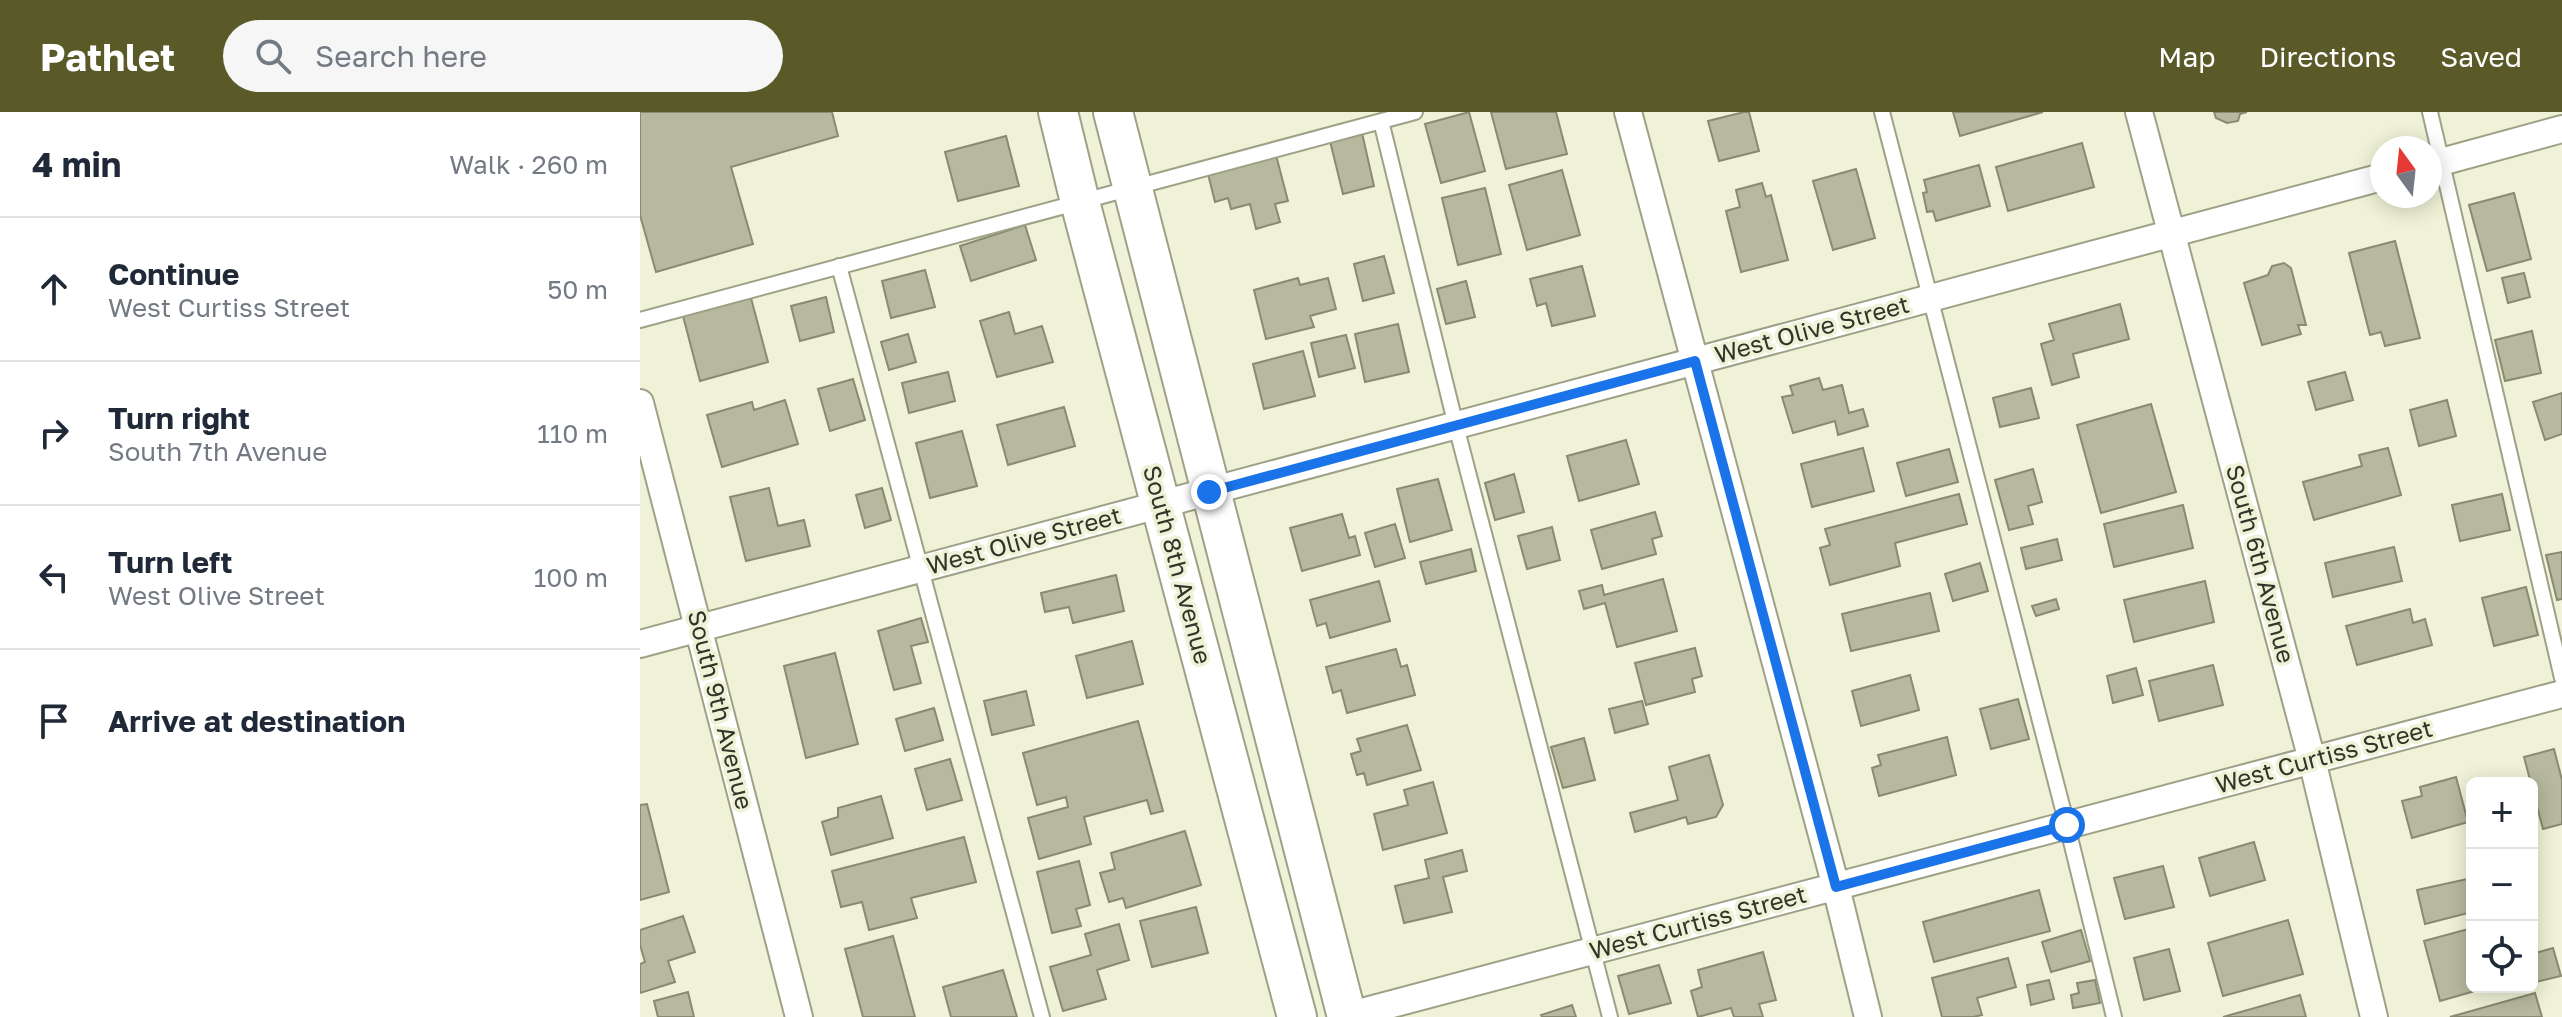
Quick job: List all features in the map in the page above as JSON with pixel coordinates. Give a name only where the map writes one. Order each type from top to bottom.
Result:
[{"type":"street","name":"South 8th Avenue","points":[[1058,112],[1297,1017]]},
{"type":"street","name":"South 8th Avenue","points":[[1113,112],[1345,1017]]},
{"type":"street","points":[[1628,112],[1868,1017]]},
{"type":"street","name":"South 6th Avenue","points":[[2139,112],[2312,760],[2374,1017]]},
{"type":"street","points":[[2442,161],[2562,129]]},
{"type":"street","name":"West Olive Street","points":[[640,644],[2370,180]]},
{"type":"street","name":"South 9th Avenue","points":[[640,403],[799,1017]]},
{"type":"street","name":"West Curtiss Street","points":[[1345,1017],[2562,694]]},
{"type":"lane","points":[[640,320],[1415,112]]},
{"type":"lane","points":[[1882,112],[2114,1017]]},
{"type":"lane","points":[[2430,112],[2433,136]]},
{"type":"lane","points":[[1381,121],[1456,426],[1610,1017]]},
{"type":"lane","points":[[2442,188],[2562,678]]},
{"type":"lane","points":[[839,266],[1042,1017]]},
{"type":"building","points":[[640,112],[832,112],[838,136],[731,167],[753,244],[656,272],[640,215]]},
{"type":"building","points":[[1469,112],[1485,171],[1441,183],[1425,124]]},
{"type":"building","points":[[1491,112],[1556,112],[1567,154],[1506,169]]},
{"type":"building","points":[[1749,112],[1759,151],[1719,161],[1708,121]]},
{"type":"building","points":[[1953,112],[2043,112],[1960,136]]},
{"type":"building","points":[[2214,112],[2247,112],[2240,114],[2238,121],[2227,123],[2216,118]]},
{"type":"building","points":[[1362,133],[1374,186],[1343,194],[1330,141]]},
{"type":"building","points":[[1006,136],[1019,186],[958,201],[945,152]]},
{"type":"building","points":[[2082,143],[2094,187],[2008,211],[1996,167]]},
{"type":"building","points":[[1276,155],[1288,201],[1275,204],[1280,222],[1256,229],[1250,204],[1231,209],[1228,198],[1215,202],[1208,174]]},
{"type":"building","points":[[1979,165],[1990,206],[1936,221],[1933,211],[1927,212],[1924,180]]},
{"type":"building","points":[[1856,169],[1875,238],[1833,250],[1813,181]]},
{"type":"building","points":[[1562,170],[1580,235],[1527,250],[1509,185]]},
{"type":"building","points":[[1762,183],[1766,197],[1771,195],[1788,260],[1741,272],[1726,211],[1740,207],[1736,190]]},
{"type":"building","points":[[1485,188],[1501,254],[1458,265],[1442,198]]},
{"type":"building","points":[[2514,193],[2531,259],[2487,271],[2469,205]]},
{"type":"building","points":[[1025,225],[1036,260],[971,281],[960,246]]},
{"type":"building","points":[[2395,241],[2420,338],[2385,346],[2381,332],[2370,335],[2349,253]]},
{"type":"building","points":[[1384,256],[1394,293],[1363,301],[1354,264]]},
{"type":"building","points":[[2284,263],[2291,268],[2306,325],[2298,325],[2301,334],[2262,345],[2244,283],[2268,275],[2272,266]]},
{"type":"building","points":[[1582,266],[1595,316],[1552,326],[1546,303],[1537,306],[1530,279]]},
{"type":"building","points":[[925,270],[935,307],[891,318],[882,281]]},
{"type":"building","points":[[2524,273],[2530,297],[2508,303],[2502,278]]},
{"type":"building","points":[[1298,278],[1300,285],[1328,278],[1336,309],[1310,316],[1314,327],[1266,339],[1254,290]]},
{"type":"building","points":[[1466,281],[1475,317],[1446,324],[1437,289]]},
{"type":"building","points":[[826,297],[834,332],[800,341],[791,306]]},
{"type":"building","points":[[751,298],[768,362],[700,381],[683,316]]},
{"type":"building","points":[[2120,304],[2129,339],[2073,354],[2079,377],[2052,385],[2041,344],[2054,340],[2049,324]]},
{"type":"building","points":[[1009,312],[1015,334],[1042,326],[1053,362],[997,377],[980,321]]},
{"type":"building","points":[[1398,324],[1409,372],[1365,382],[1355,334]]},
{"type":"building","points":[[2532,331],[2541,373],[2505,381],[2495,340]]},
{"type":"building","points":[[908,334],[916,362],[889,370],[881,342]]},
{"type":"building","points":[[1346,335],[1355,368],[1319,377],[1311,343]]},
{"type":"building","points":[[1303,351],[1315,396],[1264,409],[1253,364]]},
{"type":"building","points":[[948,372],[955,401],[909,413],[902,383]]},
{"type":"building","points":[[2345,372],[2353,400],[2316,410],[2308,382]]},
{"type":"building","points":[[1819,378],[1823,390],[1842,385],[1849,413],[1863,409],[1868,426],[1838,435],[1835,421],[1793,433],[1782,397],[1793,395],[1790,386]]},
{"type":"building","points":[[853,379],[865,420],[830,431],[818,389]]},
{"type":"building","points":[[2031,388],[2039,418],[2000,427],[1993,398]]},
{"type":"building","points":[[2562,393],[2562,434],[2545,440],[2533,402]]},
{"type":"building","points":[[785,400],[798,444],[722,467],[707,415],[752,402],[754,410]]},
{"type":"building","points":[[2447,400],[2456,436],[2419,446],[2410,410]]},
{"type":"building","points":[[2151,404],[2176,492],[2101,513],[2077,425]]},
{"type":"building","points":[[1064,407],[1075,446],[1008,465],[997,425]]},
{"type":"building","points":[[962,431],[977,486],[930,498],[916,443]]},
{"type":"building","points":[[1626,440],[1639,484],[1579,501],[1567,456]]},
{"type":"building","points":[[1863,448],[1874,491],[1812,507],[1801,464]]},
{"type":"building","points":[[2388,448],[2401,495],[2314,520],[2303,482],[2362,466],[2359,455]]},
{"type":"building","points":[[1949,449],[1958,482],[1906,496],[1897,463]]},
{"type":"building","points":[[2033,469],[2042,502],[2028,506],[2033,524],[2009,530],[1995,480]]},
{"type":"building","points":[[1514,474],[1524,512],[1495,520],[1485,483]]},
{"type":"building","points":[[1438,479],[1452,530],[1410,542],[1397,489]]},
{"type":"building","points":[[769,488],[778,526],[804,520],[810,546],[746,561],[730,497]]},
{"type":"building","points":[[882,488],[891,520],[865,528],[856,495]]},
{"type":"building","points":[[1959,494],[1967,524],[1895,543],[1900,566],[1830,585],[1820,548],[1830,545],[1825,529]]},
{"type":"building","points":[[2502,494],[2510,530],[2460,541],[2452,505]]},
{"type":"building","points":[[2183,505],[2193,548],[2114,567],[2104,524]]},
{"type":"building","points":[[1655,512],[1662,536],[1652,539],[1656,554],[1602,569],[1591,530]]},
{"type":"building","points":[[1342,514],[1349,538],[1355,536],[1360,555],[1302,571],[1290,528]]},
{"type":"building","points":[[1395,524],[1405,558],[1375,567],[1365,533]]},
{"type":"building","points":[[1552,527],[1560,560],[1527,569],[1518,536]]},
{"type":"building","points":[[2057,539],[2062,560],[2026,569],[2021,548]]},
{"type":"building","points":[[2394,547],[2402,581],[2333,597],[2325,563]]},
{"type":"building","points":[[1471,549],[1476,571],[1426,584],[1420,562]]},
{"type":"building","points":[[2562,552],[2562,599],[2557,600],[2546,555]]},
{"type":"building","points":[[1980,563],[1988,591],[1953,601],[1945,574]]},
{"type":"building","points":[[1116,575],[1124,611],[1073,623],[1069,607],[1045,612],[1041,593]]},
{"type":"building","points":[[1663,579],[1677,631],[1617,647],[1605,603],[1584,609],[1579,591],[1602,585],[1604,595]]},
{"type":"building","points":[[1379,581],[1390,621],[1330,638],[1326,623],[1317,626],[1310,600]]},
{"type":"building","points":[[2205,581],[2214,622],[2134,642],[2124,600]]},
{"type":"building","points":[[2526,587],[2538,635],[2494,646],[2482,598]]},
{"type":"building","points":[[1930,593],[1939,631],[1851,651],[1842,614]]},
{"type":"building","points":[[2056,599],[2059,609],[2036,616],[2032,606]]},
{"type":"building","points":[[2410,609],[2413,623],[2425,619],[2432,645],[2357,665],[2346,626]]},
{"type":"building","points":[[921,618],[928,642],[911,646],[921,683],[894,690],[878,631]]},
{"type":"building","points":[[1132,641],[1143,684],[1087,698],[1076,656]]},
{"type":"building","points":[[1695,648],[1702,676],[1692,679],[1695,692],[1646,705],[1635,663]]},
{"type":"building","points":[[1396,649],[1401,667],[1407,665],[1415,695],[1347,713],[1341,690],[1333,693],[1326,667]]},
{"type":"building","points":[[835,653],[858,744],[806,758],[784,666]]},
{"type":"building","points":[[2213,665],[2223,705],[2159,721],[2149,681]]},
{"type":"building","points":[[2136,668],[2143,695],[2113,703],[2107,676]]},
{"type":"building","points":[[1910,675],[1919,710],[1861,726],[1852,691]]},
{"type":"building","points":[[1026,691],[1034,725],[992,735],[984,701]]},
{"type":"building","points":[[2018,699],[2029,739],[1991,749],[1980,709]]},
{"type":"building","points":[[1642,701],[1648,724],[1615,733],[1609,709]]},
{"type":"building","points":[[934,708],[943,740],[905,751],[896,719]]},
{"type":"building","points":[[1138,721],[1163,811],[1151,814],[1147,800],[1084,817],[1091,844],[1039,859],[1028,818],[1068,807],[1066,797],[1037,805],[1023,753]]},
{"type":"building","points":[[1407,725],[1421,770],[1367,785],[1364,773],[1357,775],[1351,754],[1361,751],[1357,739]]},
{"type":"building","points":[[1947,737],[1956,775],[1879,796],[1872,768],[1881,765],[1878,755]]},
{"type":"building","points":[[1584,738],[1595,780],[1563,788],[1551,747]]},
{"type":"building","points":[[2554,749],[2562,780],[2562,824],[2543,829],[2538,810],[2538,777],[2529,777],[2524,757]]},
{"type":"building","points":[[1709,755],[1723,805],[1716,817],[1688,824],[1686,817],[1635,832],[1630,813],[1678,800],[1669,767]]},
{"type":"building","points":[[950,759],[962,800],[927,810],[915,769]]},
{"type":"building","points":[[2456,777],[2466,823],[2412,838],[2402,801],[2422,796],[2420,787]]},
{"type":"building","points":[[1433,782],[1447,833],[1383,850],[1374,814],[1408,805],[1404,790]]},
{"type":"building","points":[[881,796],[893,838],[831,855],[822,822],[838,817],[838,808]]},
{"type":"building","points":[[647,804],[669,892],[640,900],[640,805]]},
{"type":"building","points":[[1185,831],[1201,885],[1126,908],[1123,898],[1109,902],[1100,873],[1115,869],[1111,853]]},
{"type":"building","points":[[964,837],[976,882],[911,898],[917,918],[869,930],[862,902],[841,907],[832,871]]},
{"type":"building","points":[[2254,842],[2265,880],[2210,896],[2199,858]]},
{"type":"building","points":[[1462,850],[1467,871],[1443,877],[1452,912],[1404,923],[1395,886],[1429,878],[1425,860]]},
{"type":"building","points":[[1079,861],[1090,905],[1076,909],[1081,926],[1052,933],[1037,872]]},
{"type":"building","points":[[2163,866],[2174,907],[2125,919],[2114,878]]},
{"type":"building","points":[[2466,879],[2466,914],[2425,924],[2417,890]]},
{"type":"building","points":[[2039,890],[2050,931],[1934,962],[1923,922]]},
{"type":"building","points":[[1196,907],[1208,953],[1152,967],[1140,921]]},
{"type":"building","points":[[683,916],[695,952],[668,961],[675,982],[640,993],[640,964],[645,962],[640,930]]},
{"type":"building","points":[[2288,920],[2303,974],[2223,996],[2208,943]]},
{"type":"building","points":[[1119,924],[1129,960],[1097,970],[1106,999],[1063,1011],[1050,967],[1091,955],[1085,934]]},
{"type":"building","points":[[2081,930],[2090,961],[2051,972],[2042,942]]},
{"type":"building","points":[[2466,930],[2468,993],[2440,1001],[2424,941]]},
{"type":"building","points":[[893,936],[915,1017],[863,1017],[845,949]]},
{"type":"building","points":[[2553,948],[2561,976],[2538,982],[2538,952]]},
{"type":"building","points":[[2169,949],[2180,991],[2144,1000],[2134,958]]},
{"type":"building","points":[[1763,952],[1776,1000],[1759,1004],[1763,1017],[1734,1017],[1731,1008],[1698,1017],[1691,991],[1702,987],[1698,970]]},
{"type":"building","points":[[2008,958],[2016,987],[1977,998],[1982,1015],[1942,1017],[1932,978]]},
{"type":"building","points":[[1659,965],[1671,1003],[1629,1014],[1618,976]]},
{"type":"building","points":[[1003,970],[1017,1017],[951,1017],[943,987]]},
{"type":"building","points":[[2049,980],[2054,999],[2031,1005],[2027,985]]},
{"type":"building","points":[[2095,980],[2100,1003],[2073,1008],[2071,995],[2079,993],[2077,983]]},
{"type":"building","points":[[688,992],[694,1017],[658,1017],[654,1001]]},
{"type":"building","points":[[2535,993],[2542,1017],[2450,1017]]},
{"type":"building","points":[[2300,995],[2306,1017],[2223,1017]]},
{"type":"building","points":[[1572,1005],[1576,1017],[1541,1015]]},
{"type":"route","points":[[1209,492],[1695,361],[1836,887],[2067,825]]}]
